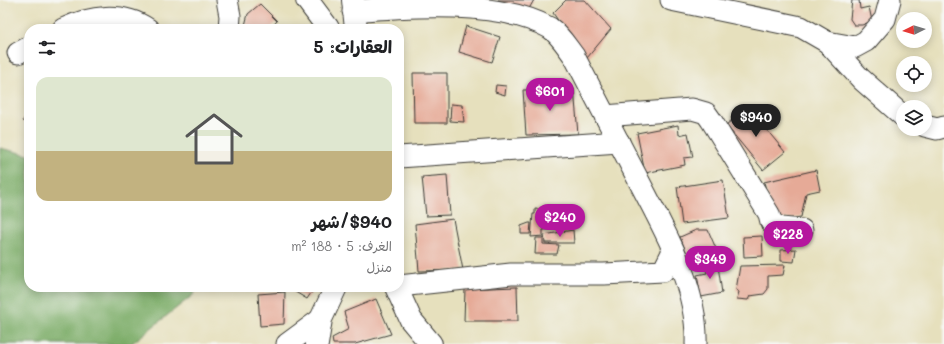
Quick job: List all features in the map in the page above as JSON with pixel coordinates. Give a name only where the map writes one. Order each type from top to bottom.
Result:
[{"type":"highway","points":[[307,0],[324,24]]},
{"type":"highway","points":[[326,0],[328,24]]},
{"type":"highway","points":[[317,344],[321,319],[334,292]]},
{"type":"highway","points":[[398,292],[411,320],[431,344]]},
{"type":"street","points":[[227,0],[230,16],[229,24]]},
{"type":"street","points":[[671,0],[788,23],[801,27],[827,42],[861,78],[896,110]]},
{"type":"street","points":[[827,42],[855,47],[866,41],[885,19],[890,0]]},
{"type":"street","points":[[354,13],[419,6],[491,6],[535,20],[551,29],[574,56],[673,251],[691,294],[697,329],[696,344]]},
{"type":"street","points":[[77,24],[112,17],[130,20],[138,24]]},
{"type":"street","points":[[605,116],[692,109],[706,113],[718,129],[770,214],[771,222],[781,228],[802,230]]},
{"type":"street","points":[[932,128],[937,129],[944,127]]},
{"type":"street","points":[[404,157],[619,142]]},
{"type":"street","points":[[404,285],[511,274],[604,274],[663,270],[673,251]]},
{"type":"street","points":[[287,344],[321,319]]},
{"type":"green space","points":[[0,148],[24,154],[24,292],[195,292],[131,344],[0,344]]},
{"type":"building","points":[[498,0],[534,0],[526,14]]},
{"type":"building","points":[[566,0],[585,0],[611,29],[587,58],[579,57],[568,35],[553,13]]},
{"type":"building","points":[[852,0],[859,0],[860,9],[869,7],[872,21],[862,25],[854,25],[850,19]]},
{"type":"building","points":[[260,4],[277,21],[274,24],[245,24],[248,14]]},
{"type":"building","points":[[466,26],[500,37],[492,62],[459,52]]},
{"type":"building","points":[[413,73],[447,73],[447,123],[414,123]]},
{"type":"building","points":[[496,85],[506,86],[505,95],[495,92]]},
{"type":"building","points":[[574,89],[578,134],[526,135],[523,90]]},
{"type":"building","points":[[451,104],[462,105],[464,122],[450,121]]},
{"type":"building","points":[[748,107],[785,152],[763,170],[726,125]]},
{"type":"building","points":[[678,125],[679,135],[688,133],[693,157],[684,158],[685,165],[645,173],[637,133]]},
{"type":"building","points":[[816,170],[820,190],[806,193],[801,217],[774,221],[764,182]]},
{"type":"building","points":[[447,175],[450,215],[426,216],[422,177]]},
{"type":"building","points":[[723,180],[729,218],[682,224],[677,187]]},
{"type":"building","points":[[535,209],[552,211],[550,229],[543,230],[543,236],[531,237],[533,214],[535,214]]},
{"type":"building","points":[[453,219],[463,270],[419,271],[415,224]]},
{"type":"building","points":[[531,223],[530,234],[521,234],[521,226]]},
{"type":"building","points":[[573,230],[574,243],[545,243],[544,235]]},
{"type":"building","points":[[696,230],[708,230],[717,251],[691,263],[680,237]]},
{"type":"building","points":[[762,236],[763,256],[744,257],[743,237]]},
{"type":"building","points":[[536,238],[543,238],[543,244],[559,245],[557,254],[535,254]]},
{"type":"building","points":[[796,249],[794,262],[781,261],[781,250]]},
{"type":"building","points":[[717,259],[722,293],[701,297],[697,275],[707,273],[706,262]]},
{"type":"building","points":[[785,265],[783,275],[768,276],[768,289],[764,294],[750,296],[748,300],[737,299],[739,292],[736,290],[740,266]]},
{"type":"building","points":[[517,287],[518,321],[464,321],[465,289]]},
{"type":"building","points":[[285,292],[284,324],[260,326],[258,294]]},
{"type":"building","points":[[295,292],[312,292],[307,299]]},
{"type":"building","points":[[376,299],[391,334],[355,344],[333,344],[332,338],[349,329],[344,312]]}]
